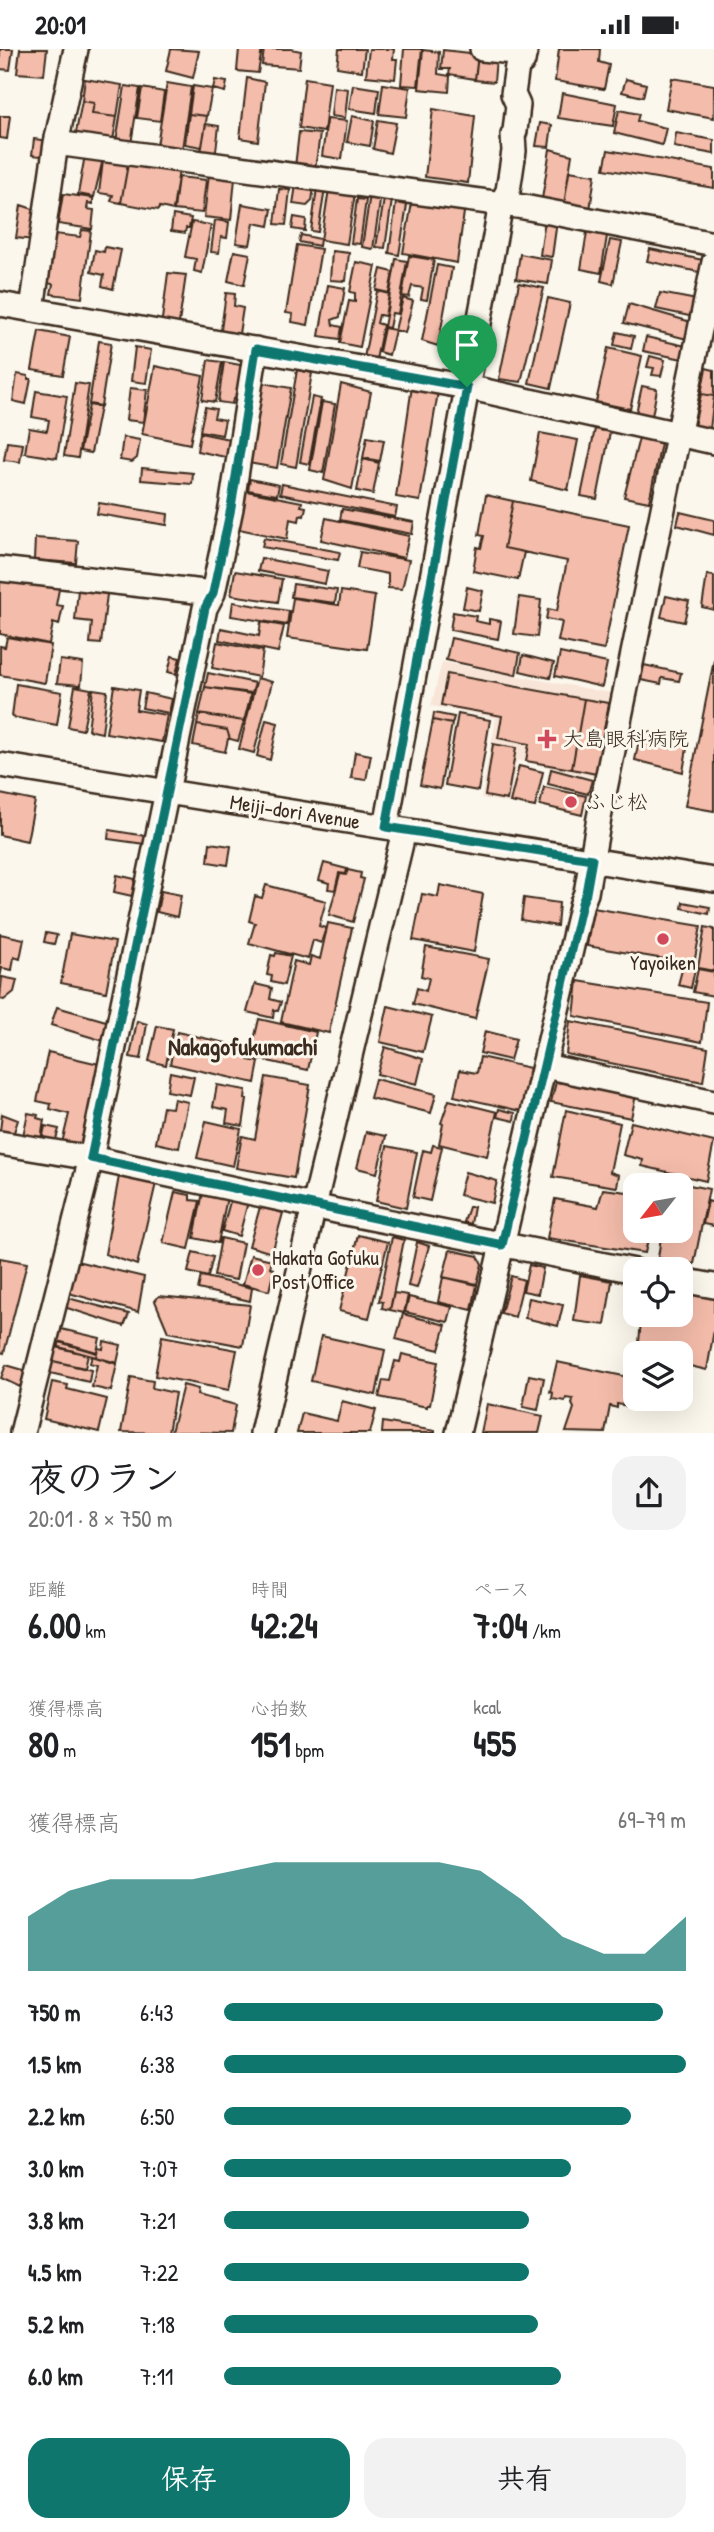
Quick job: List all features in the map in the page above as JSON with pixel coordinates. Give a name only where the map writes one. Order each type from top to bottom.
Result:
[{"type":"street","points":[[32,309],[56,143],[76,49]]},
{"type":"street","points":[[262,1433],[395,829],[467,387],[501,204],[508,191],[517,105],[513,94],[517,66],[523,61],[525,51],[482,49]]},
{"type":"street","points":[[56,143],[501,204],[714,244]]},
{"type":"street","points":[[458,1433],[586,893],[714,262]]},
{"type":"street","points":[[0,304],[467,387],[714,442]]},
{"type":"street","points":[[22,1433],[91,1158],[205,608],[213,593],[231,508],[256,349]]},
{"type":"street","points":[[0,569],[213,593]]},
{"type":"street","name":"Meiji-dori Avenue","points":[[0,765],[714,880]]},
{"type":"street","points":[[545,1066],[714,1102]]},
{"type":"street","points":[[0,1143],[91,1158],[623,1269]]},
{"type":"street","points":[[693,1282],[714,1286]]},
{"type":"shaded area","name":"大島眼科病院","points":[[442,662],[611,693],[595,778],[517,760],[508,803],[481,798],[496,718],[431,706]]},
{"type":"building","points":[[0,49],[13,49],[10,70],[0,69]]},
{"type":"building","points":[[20,49],[47,49],[44,75],[17,73]]},
{"type":"building","points":[[171,49],[199,51],[193,78],[166,71]]},
{"type":"building","points":[[239,49],[262,49],[258,73],[237,71]]},
{"type":"building","points":[[264,49],[301,51],[299,68],[262,65]]},
{"type":"building","points":[[339,49],[365,49],[362,71],[337,67]]},
{"type":"building","points":[[369,49],[394,49],[393,59],[397,59],[395,79],[366,76]]},
{"type":"building","points":[[404,49],[422,49],[418,86],[401,85]]},
{"type":"building","points":[[559,49],[600,49],[599,62],[609,65],[604,89],[555,81]]},
{"type":"building","points":[[423,50],[439,52],[438,74],[450,76],[449,92],[419,89]]},
{"type":"building","points":[[443,50],[478,54],[475,79],[449,74],[450,69],[441,69]]},
{"type":"building","points":[[478,56],[496,58],[494,82],[475,80]]},
{"type":"building","points":[[247,78],[265,82],[258,141],[240,138]]},
{"type":"building","points":[[305,78],[330,82],[324,132],[299,128]]},
{"type":"building","points":[[672,78],[714,85],[714,118],[666,109]]},
{"type":"building","points":[[85,79],[122,85],[117,117],[92,114],[94,103],[82,101]]},
{"type":"building","points":[[626,79],[646,84],[643,97],[622,92]]},
{"type":"building","points":[[215,80],[227,82],[225,92],[213,89]]},
{"type":"building","points":[[167,83],[191,87],[181,156],[156,152]]},
{"type":"building","points":[[383,84],[410,88],[406,117],[379,114]]},
{"type":"building","points":[[353,85],[379,89],[376,113],[349,109]]},
{"type":"building","points":[[125,86],[140,88],[131,144],[116,142]]},
{"type":"building","points":[[193,86],[212,89],[207,116],[189,114]]},
{"type":"building","points":[[334,87],[348,89],[345,118],[331,116]]},
{"type":"building","points":[[142,88],[164,92],[160,121],[137,118]]},
{"type":"building","points":[[562,93],[617,104],[613,126],[558,118]]},
{"type":"building","points":[[82,101],[94,103],[92,114],[117,117],[112,146],[75,138]]},
{"type":"building","points":[[433,109],[475,116],[468,183],[425,177]]},
{"type":"building","points":[[619,110],[639,114],[637,121],[666,128],[662,145],[614,133]]},
{"type":"building","points":[[189,114],[207,116],[202,147],[185,144]]},
{"type":"building","points":[[0,116],[10,116],[7,139],[0,138]]},
{"type":"building","points":[[352,116],[374,121],[370,146],[347,142]]},
{"type":"building","points":[[327,119],[347,121],[342,159],[322,156]]},
{"type":"building","points":[[378,120],[396,123],[390,153],[373,149]]},
{"type":"building","points":[[540,123],[552,125],[549,147],[536,146]]},
{"type":"building","points":[[206,124],[219,126],[215,159],[200,157]]},
{"type":"building","points":[[299,132],[320,134],[315,170],[295,167]]},
{"type":"building","points":[[676,133],[714,140],[714,154],[674,147]]},
{"type":"building","points":[[34,139],[50,141],[48,157],[32,155]]},
{"type":"building","points":[[550,149],[572,155],[564,204],[542,199]]},
{"type":"building","points":[[608,150],[714,169],[714,188],[604,169]]},
{"type":"building","points":[[85,155],[103,159],[94,197],[78,194]]},
{"type":"building","points":[[103,161],[128,164],[121,203],[111,201],[113,195],[99,193]]},
{"type":"building","points":[[128,164],[179,170],[173,210],[121,203]]},
{"type":"building","points":[[569,171],[595,175],[590,210],[564,206]]},
{"type":"building","points":[[209,174],[235,178],[231,220],[204,217]]},
{"type":"building","points":[[178,177],[206,180],[202,213],[174,210]]},
{"type":"building","points":[[296,185],[314,187],[312,201],[307,206],[293,204]]},
{"type":"building","points":[[317,188],[325,189],[318,232],[311,231]]},
{"type":"building","points":[[279,189],[290,190],[286,225],[275,224]]},
{"type":"building","points":[[329,189],[355,193],[347,244],[321,240]]},
{"type":"building","points":[[63,194],[93,198],[93,204],[88,203],[87,209],[94,210],[92,229],[58,224]]},
{"type":"building","points":[[370,194],[381,195],[373,249],[362,247]]},
{"type":"building","points":[[413,197],[465,205],[457,263],[403,253]]},
{"type":"building","points":[[357,199],[366,200],[360,244],[351,243]]},
{"type":"building","points":[[384,199],[392,200],[385,248],[376,247]]},
{"type":"building","points":[[396,203],[407,205],[399,255],[389,253]]},
{"type":"building","points":[[242,204],[272,209],[269,226],[254,223],[250,245],[236,243]]},
{"type":"building","points":[[21,205],[39,211],[35,240],[16,238]]},
{"type":"building","points":[[173,215],[191,218],[185,233],[171,231]]},
{"type":"building","points":[[294,217],[306,219],[305,231],[292,229]]},
{"type":"building","points":[[545,219],[557,221],[552,257],[540,255]]},
{"type":"building","points":[[215,220],[229,222],[227,238],[221,237],[219,253],[211,252]]},
{"type":"building","points":[[192,222],[211,225],[202,273],[194,271],[196,259],[185,257]]},
{"type":"building","points":[[588,226],[608,230],[601,273],[581,269]]},
{"type":"building","points":[[82,230],[91,231],[82,298],[51,294],[53,284],[46,283],[55,234],[80,237]]},
{"type":"building","points":[[301,235],[320,239],[319,246],[299,242]]},
{"type":"building","points":[[610,240],[622,242],[613,284],[601,281]]},
{"type":"building","points":[[297,245],[321,249],[308,325],[292,322],[293,314],[286,313]]},
{"type":"building","points":[[105,247],[121,250],[113,289],[102,286],[104,275],[91,272],[95,250],[104,252]]},
{"type":"building","points":[[650,249],[703,260],[699,272],[647,261]]},
{"type":"building","points":[[234,251],[250,254],[244,285],[228,281]]},
{"type":"building","points":[[332,251],[349,253],[346,281],[330,280]]},
{"type":"building","points":[[520,254],[552,260],[548,284],[516,279]]},
{"type":"building","points":[[409,256],[434,260],[427,300],[421,299],[423,288],[412,286],[409,297],[402,296]]},
{"type":"building","points":[[396,259],[407,261],[398,314],[392,313],[389,328],[384,327]]},
{"type":"building","points":[[356,262],[376,266],[360,347],[340,343],[349,301],[355,302],[355,293],[350,292]]},
{"type":"building","points":[[437,265],[452,268],[438,346],[422,341]]},
{"type":"building","points":[[381,269],[393,272],[389,293],[376,290]]},
{"type":"building","points":[[168,273],[186,275],[178,330],[161,327]]},
{"type":"building","points":[[519,283],[544,288],[521,382],[499,379]]},
{"type":"building","points":[[328,285],[345,288],[340,317],[332,320],[333,325],[342,327],[340,339],[319,336]]},
{"type":"building","points":[[377,291],[389,294],[385,316],[379,315],[377,323],[383,325],[376,360],[364,358]]},
{"type":"building","points":[[226,293],[235,294],[234,306],[243,308],[238,340],[220,337]]},
{"type":"building","points":[[660,293],[697,300],[694,317],[656,309]]},
{"type":"building","points":[[403,298],[413,301],[405,333],[395,330]]},
{"type":"building","points":[[548,298],[570,303],[551,388],[529,383]]},
{"type":"building","points":[[629,304],[691,322],[687,339],[624,323]]},
{"type":"building","points":[[384,328],[395,330],[389,355],[379,352]]},
{"type":"building","points":[[39,331],[70,337],[63,375],[32,370]]},
{"type":"building","points":[[617,332],[634,336],[631,349],[614,345]]},
{"type":"building","points":[[646,337],[686,346],[683,359],[643,351]]},
{"type":"building","points":[[99,341],[111,343],[101,406],[89,404]]},
{"type":"building","points":[[135,347],[151,350],[146,383],[131,381]]},
{"type":"building","points":[[608,348],[642,356],[630,409],[596,402]]},
{"type":"building","points":[[650,356],[665,360],[661,376],[652,375],[654,368],[647,367]]},
{"type":"building","points":[[208,360],[222,362],[215,402],[202,400]]},
{"type":"building","points":[[224,362],[246,366],[239,409],[234,409],[236,399],[233,399],[232,404],[218,402]]},
{"type":"building","points":[[155,366],[203,376],[190,444],[142,434]]},
{"type":"building","points":[[706,368],[714,370],[714,396],[701,394]]},
{"type":"building","points":[[297,370],[312,373],[296,467],[281,464]]},
{"type":"building","points":[[17,374],[31,379],[26,404],[13,401]]},
{"type":"building","points":[[75,383],[89,385],[78,458],[64,456]]},
{"type":"building","points":[[263,383],[291,388],[277,468],[248,463]]},
{"type":"building","points":[[341,384],[371,392],[352,489],[324,480]]},
{"type":"building","points":[[412,386],[438,392],[420,501],[396,497]]},
{"type":"building","points":[[642,386],[657,389],[652,416],[636,413]]},
{"type":"building","points":[[130,388],[147,390],[143,422],[126,420]]},
{"type":"building","points":[[36,391],[67,396],[57,458],[25,453],[29,428],[47,431],[49,420],[32,417]]},
{"type":"building","points":[[701,394],[714,396],[710,429],[694,426]]},
{"type":"building","points":[[312,397],[321,399],[309,464],[300,462]]},
{"type":"building","points":[[322,402],[335,404],[323,473],[310,470]]},
{"type":"building","points":[[89,405],[100,407],[91,453],[80,451]]},
{"type":"building","points":[[205,407],[216,409],[214,418],[225,420],[222,435],[200,431]]},
{"type":"building","points":[[595,429],[610,432],[597,499],[581,496]]},
{"type":"building","points":[[200,433],[234,440],[230,458],[197,451]]},
{"type":"building","points":[[540,433],[578,440],[568,490],[531,481]]},
{"type":"building","points":[[123,437],[140,440],[137,458],[132,462],[120,460]]},
{"type":"building","points":[[367,437],[384,440],[380,461],[363,458]]},
{"type":"building","points":[[639,438],[661,443],[649,502],[624,497]]},
{"type":"building","points":[[7,442],[23,444],[20,462],[4,460]]},
{"type":"building","points":[[363,459],[379,463],[373,494],[357,491]]},
{"type":"building","points":[[142,468],[193,473],[192,484],[141,480]]},
{"type":"building","points":[[250,479],[279,485],[277,495],[248,490]]},
{"type":"building","points":[[282,484],[397,507],[395,517],[280,494]]},
{"type":"building","points":[[246,491],[302,502],[301,506],[306,507],[304,516],[300,515],[299,521],[290,519],[287,539],[239,529]]},
{"type":"building","points":[[486,495],[513,501],[504,548],[524,552],[518,580],[473,571],[477,547],[481,548],[484,536],[479,535]]},
{"type":"building","points":[[513,501],[629,525],[604,650],[558,641],[562,622],[546,619],[548,609],[557,611],[567,561],[504,548]]},
{"type":"building","points":[[99,503],[168,514],[167,525],[97,514]]},
{"type":"building","points":[[342,509],[414,522],[412,534],[340,520]]},
{"type":"building","points":[[680,512],[714,520],[714,535],[677,525]]},
{"type":"building","points":[[326,518],[409,536],[404,558],[321,540]]},
{"type":"building","points":[[35,538],[78,541],[76,563],[34,560]]},
{"type":"building","points":[[264,538],[340,552],[338,560],[262,547]]},
{"type":"building","points":[[360,552],[409,560],[402,589],[388,588],[388,574],[357,568]]},
{"type":"building","points":[[261,558],[328,571],[325,584],[258,571]]},
{"type":"building","points":[[235,571],[282,579],[278,602],[231,595]]},
{"type":"building","points":[[0,572],[60,584],[56,605],[63,606],[59,625],[53,623],[49,644],[0,634]]},
{"type":"building","points":[[707,575],[714,576],[714,610],[702,607]]},
{"type":"building","points":[[293,584],[337,590],[335,603],[291,597]]},
{"type":"building","points":[[467,587],[483,591],[479,611],[463,608]]},
{"type":"building","points":[[78,590],[107,594],[101,644],[90,643],[92,622],[75,620]]},
{"type":"building","points":[[341,591],[375,596],[367,649],[287,638],[293,598],[339,605]]},
{"type":"building","points":[[666,596],[689,601],[684,622],[661,617]]},
{"type":"building","points":[[519,597],[541,600],[537,637],[514,634]]},
{"type":"building","points":[[233,602],[289,611],[287,625],[231,616]]},
{"type":"building","points":[[453,612],[476,616],[475,621],[489,624],[489,619],[501,621],[498,639],[450,630]]},
{"type":"building","points":[[261,622],[284,626],[278,652],[219,640],[221,628],[259,636]]},
{"type":"building","points":[[7,637],[51,645],[45,683],[0,675],[0,646],[5,647]]},
{"type":"building","points":[[451,638],[520,653],[516,675],[446,660]]},
{"type":"building","points":[[217,642],[263,651],[259,677],[212,668]]},
{"type":"building","points":[[560,653],[607,663],[602,687],[555,676]]},
{"type":"building","points":[[523,655],[554,663],[550,678],[520,671]]},
{"type":"building","points":[[172,656],[180,658],[176,674],[168,672]]},
{"type":"building","points":[[60,660],[83,663],[81,685],[57,683]]},
{"type":"building","points":[[714,660],[714,811],[685,806]]},
{"type":"building","points":[[644,665],[681,673],[679,681],[662,678],[661,684],[641,680]]},
{"type":"building","points":[[208,673],[255,683],[252,693],[205,687]]},
{"type":"building","points":[[447,674],[584,699],[572,769],[526,761],[529,744],[498,738],[502,716],[441,705]]},
{"type":"building","points":[[257,678],[272,682],[254,753],[239,749]]},
{"type":"building","points":[[16,684],[62,692],[57,725],[12,717]]},
{"type":"building","points":[[75,686],[91,689],[83,730],[68,727]]},
{"type":"building","points":[[114,686],[139,690],[136,710],[167,715],[162,742],[106,733]]},
{"type":"building","points":[[205,687],[251,694],[244,721],[199,714]]},
{"type":"building","points":[[93,689],[107,691],[102,733],[88,730]]},
{"type":"building","points":[[145,693],[172,699],[169,713],[142,708]]},
{"type":"building","points":[[584,699],[609,703],[596,774],[572,769]]},
{"type":"building","points":[[434,713],[454,717],[452,724],[433,720]]},
{"type":"building","points":[[199,714],[244,721],[238,741],[230,739],[227,730],[197,725]]},
{"type":"building","points":[[458,714],[490,720],[478,791],[445,785]]},
{"type":"building","points":[[266,720],[278,723],[270,760],[257,756]]},
{"type":"building","points":[[433,720],[452,724],[440,789],[420,785]]},
{"type":"building","points":[[197,725],[227,730],[230,739],[225,752],[193,745]]},
{"type":"building","points":[[641,730],[688,742],[683,772],[635,760]]},
{"type":"building","points":[[493,744],[516,748],[507,800],[485,796]]},
{"type":"building","points":[[355,752],[371,755],[366,780],[351,778]]},
{"type":"building","points":[[519,766],[543,772],[535,807],[510,802]]},
{"type":"building","points":[[551,769],[592,780],[588,794],[548,784]]},
{"type":"building","points":[[544,787],[586,796],[582,815],[540,805]]},
{"type":"building","points":[[0,794],[35,801],[27,841],[0,835]]},
{"type":"building","points":[[109,830],[146,836],[145,844],[108,839]]},
{"type":"building","points":[[210,843],[231,846],[228,865],[208,862]]},
{"type":"building","points":[[324,863],[347,869],[346,874],[339,873],[335,890],[328,889],[329,883],[319,880]]},
{"type":"building","points":[[348,870],[361,873],[360,878],[364,879],[353,922],[329,915],[340,874],[346,875]]},
{"type":"building","points":[[117,875],[135,879],[132,896],[114,892]]},
{"type":"building","points":[[266,885],[326,901],[319,926],[326,928],[321,943],[313,940],[308,959],[249,943],[255,923],[249,921],[255,896],[262,898]]},
{"type":"building","points":[[440,885],[483,894],[474,952],[413,940],[422,894],[438,897]]},
{"type":"building","points":[[161,891],[181,895],[177,917],[157,912]]},
{"type":"building","points":[[524,898],[559,903],[557,926],[521,920]]},
{"type":"building","points":[[683,902],[710,907],[709,914],[682,908]]},
{"type":"building","points":[[593,908],[701,926],[694,964],[587,946]]},
{"type":"building","points":[[328,923],[352,928],[329,1033],[281,1022],[294,961],[309,965],[311,956],[320,959]]},
{"type":"building","points":[[705,927],[714,929],[714,971],[698,968]]},
{"type":"building","points":[[46,933],[57,935],[54,944],[44,942]]},
{"type":"building","points":[[0,934],[24,939],[20,959],[14,957],[12,970],[2,968],[0,978]]},
{"type":"building","points":[[70,934],[115,942],[106,992],[61,983]]},
{"type":"building","points":[[426,947],[489,959],[475,1019],[413,1004],[417,988],[426,991],[429,978],[421,976]]},
{"type":"building","points":[[276,953],[291,956],[284,985],[271,982],[272,976],[267,975],[271,955],[275,956]]},
{"type":"building","points":[[683,966],[695,969],[691,988],[678,985]]},
{"type":"building","points":[[698,969],[714,972],[714,996],[693,992]]},
{"type":"building","points":[[2,977],[17,980],[14,992],[4,1000],[0,999]]},
{"type":"building","points":[[578,981],[707,1002],[702,1042],[574,1016]]},
{"type":"building","points":[[255,984],[272,988],[270,999],[281,1002],[278,1011],[274,1010],[273,1018],[247,1012]]},
{"type":"building","points":[[388,1006],[432,1017],[423,1052],[380,1042]]},
{"type":"building","points":[[57,1007],[113,1023],[107,1042],[51,1025]]},
{"type":"building","points":[[259,1019],[316,1032],[308,1070],[250,1057]]},
{"type":"building","points":[[137,1021],[147,1024],[141,1059],[130,1057]]},
{"type":"building","points":[[570,1021],[708,1048],[703,1082],[566,1054]]},
{"type":"building","points":[[157,1026],[173,1029],[166,1065],[149,1061]]},
{"type":"building","points":[[485,1031],[516,1039],[510,1060],[480,1053]]},
{"type":"building","points":[[177,1032],[226,1043],[225,1050],[249,1056],[248,1060],[259,1062],[255,1083],[170,1064]]},
{"type":"building","points":[[385,1047],[423,1059],[417,1084],[377,1074]]},
{"type":"building","points":[[48,1052],[99,1064],[80,1147],[62,1143],[69,1114],[50,1109],[51,1104],[37,1101]]},
{"type":"building","points":[[480,1057],[530,1068],[521,1111],[454,1096],[460,1070],[477,1073]]},
{"type":"building","points":[[170,1072],[194,1077],[190,1095],[167,1091]]},
{"type":"building","points":[[266,1077],[310,1085],[294,1178],[236,1168],[242,1136],[255,1139]]},
{"type":"building","points":[[375,1079],[436,1094],[431,1113],[370,1098]]},
{"type":"building","points":[[556,1082],[636,1095],[631,1118],[551,1102]]},
{"type":"building","points":[[217,1085],[246,1090],[243,1126],[226,1123],[228,1110],[213,1107]]},
{"type":"building","points":[[174,1099],[188,1102],[179,1148],[156,1143],[163,1107],[172,1108]]},
{"type":"building","points":[[449,1100],[497,1112],[487,1156],[439,1144],[441,1123]]},
{"type":"building","points":[[499,1109],[515,1113],[514,1121],[497,1117]]},
{"type":"building","points":[[566,1110],[620,1123],[610,1172],[619,1175],[617,1187],[553,1177]]},
{"type":"building","points":[[28,1113],[38,1115],[37,1118],[44,1120],[41,1140],[23,1136]]},
{"type":"building","points":[[2,1114],[18,1120],[13,1135],[0,1131]]},
{"type":"building","points":[[206,1121],[241,1129],[233,1166],[197,1158]]},
{"type":"building","points":[[631,1122],[714,1142],[706,1181],[693,1178],[693,1173],[672,1173],[642,1166],[643,1160],[623,1155]]},
{"type":"building","points":[[45,1126],[59,1129],[55,1143],[42,1140]]},
{"type":"building","points":[[366,1132],[386,1136],[377,1173],[357,1168]]},
{"type":"building","points":[[433,1145],[442,1147],[430,1201],[413,1197],[423,1150],[431,1152]]},
{"type":"building","points":[[387,1146],[417,1152],[406,1208],[376,1201]]},
{"type":"building","points":[[465,1172],[497,1181],[492,1203],[459,1195]]},
{"type":"building","points":[[119,1176],[156,1183],[137,1265],[105,1254]]},
{"type":"building","points":[[693,1186],[709,1189],[694,1264],[693,1257],[658,1257],[660,1243],[693,1243]]},
{"type":"building","points":[[603,1189],[623,1192],[623,1243],[647,1243],[645,1253],[547,1238],[555,1199],[598,1207]]},
{"type":"building","points":[[175,1192],[190,1195],[190,1200],[200,1201],[189,1249],[163,1243]]},
{"type":"building","points":[[203,1192],[227,1197],[218,1243],[194,1238]]},
{"type":"building","points":[[231,1198],[248,1202],[239,1236],[222,1231]]},
{"type":"building","points":[[708,1201],[714,1203],[714,1226],[703,1224]]},
{"type":"building","points":[[260,1207],[283,1213],[272,1253],[249,1246]]},
{"type":"building","points":[[469,1207],[474,1207],[471,1224],[464,1222]]},
{"type":"building","points":[[358,1235],[388,1242],[369,1318],[339,1311]]},
{"type":"building","points":[[392,1237],[404,1240],[390,1310],[382,1308],[383,1302],[379,1301]]},
{"type":"building","points":[[221,1238],[243,1243],[236,1280],[214,1276]]},
{"type":"building","points":[[417,1242],[429,1246],[417,1288],[408,1286]]},
{"type":"building","points":[[450,1250],[478,1256],[482,1264],[477,1284],[443,1277]]},
{"type":"building","points":[[193,1252],[213,1257],[208,1277],[188,1272]]},
{"type":"building","points":[[251,1255],[272,1260],[270,1268],[274,1269],[269,1291],[243,1284]]},
{"type":"building","points":[[0,1258],[27,1263],[4,1353],[0,1352]]},
{"type":"building","points":[[72,1260],[144,1277],[138,1312],[65,1292]]},
{"type":"building","points":[[529,1265],[543,1268],[538,1294],[523,1291]]},
{"type":"building","points":[[580,1275],[612,1281],[605,1325],[574,1321]]},
{"type":"building","points":[[201,1276],[252,1288],[250,1301],[198,1289]]},
{"type":"building","points":[[511,1276],[524,1280],[515,1317],[501,1313]]},
{"type":"building","points":[[443,1277],[477,1285],[472,1310],[438,1302]]},
{"type":"building","points":[[693,1292],[714,1295],[714,1330],[707,1370],[693,1367],[693,1341],[639,1341],[640,1327],[693,1327]]},
{"type":"building","points":[[394,1293],[408,1295],[404,1313],[390,1310]]},
{"type":"building","points":[[159,1296],[250,1305],[243,1346],[168,1332],[155,1301]]},
{"type":"building","points":[[64,1297],[129,1314],[124,1326],[64,1307]]},
{"type":"building","points":[[409,1297],[452,1307],[448,1322],[405,1312]]},
{"type":"building","points":[[529,1298],[563,1305],[558,1326],[525,1318]]},
{"type":"building","points":[[403,1314],[446,1325],[439,1350],[396,1339]]},
{"type":"building","points":[[61,1329],[100,1338],[97,1352],[58,1341]]},
{"type":"building","points":[[162,1336],[237,1350],[229,1390],[155,1376]]},
{"type":"building","points":[[321,1336],[385,1350],[376,1395],[311,1381]]},
{"type":"building","points":[[104,1341],[121,1345],[117,1363],[96,1357],[98,1348],[103,1349]]},
{"type":"building","points":[[59,1342],[97,1353],[96,1357],[59,1347]]},
{"type":"building","points":[[56,1347],[88,1355],[85,1368],[53,1361]]},
{"type":"building","points":[[402,1354],[438,1362],[430,1405],[427,1407],[379,1397],[383,1380],[390,1381],[395,1361],[400,1362]]},
{"type":"building","points":[[92,1356],[117,1364],[111,1391],[92,1387],[97,1365],[90,1363]]},
{"type":"building","points":[[53,1361],[91,1370],[89,1382],[50,1373]]},
{"type":"building","points":[[557,1362],[623,1376],[623,1405],[617,1404],[617,1408],[610,1406],[605,1433],[566,1432],[574,1408],[573,1399],[552,1399],[553,1393],[550,1392]]},
{"type":"building","points":[[6,1365],[27,1371],[20,1387],[1,1378]]},
{"type":"building","points":[[529,1375],[544,1378],[538,1410],[523,1407]]},
{"type":"building","points":[[131,1377],[153,1381],[152,1388],[175,1393],[168,1433],[121,1432]]},
{"type":"building","points":[[52,1382],[68,1385],[67,1389],[107,1399],[99,1432],[44,1419]]},
{"type":"building","points":[[183,1385],[198,1389],[197,1395],[236,1405],[231,1433],[171,1432]]},
{"type":"building","points":[[342,1401],[376,1410],[370,1433],[297,1433],[302,1413],[337,1421]]},
{"type":"building","points":[[487,1404],[543,1416],[539,1433],[481,1433]]},
{"type":"building","points":[[383,1422],[435,1431],[435,1433],[382,1433]]},
{"type":"place","name":"大島眼科病院","points":[[547,739]]},
{"type":"place","name":"ふじ松","points":[[571,802]]},
{"type":"place","name":"Yayoiken","points":[[663,939]]},
{"type":"place","name":"Hakata Gofuku Post Office","points":[[258,1270]]},
{"type":"district","name":"Nakagofukumachi","points":[[243,1047]]},
{"type":"route","points":[[256,349],[467,387],[386,827],[592,859],[502,1245],[91,1158],[205,608],[213,593],[231,508],[256,349]]}]
